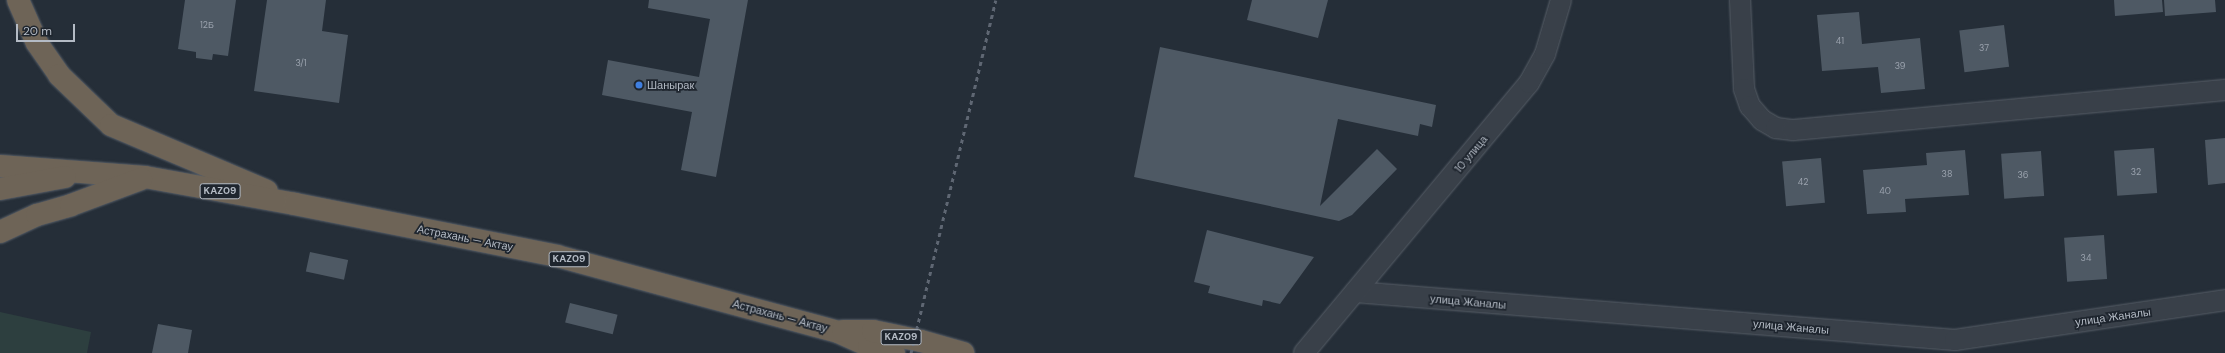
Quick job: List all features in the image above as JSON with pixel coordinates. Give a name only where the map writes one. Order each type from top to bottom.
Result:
[{"type":"highway","points":[[18,0],[37,43],[59,75],[111,125],[181,156],[238,178],[295,204]]},
{"type":"highway","name":"Астрахань — Актау","points":[[0,166],[146,178],[295,204],[557,256],[838,332],[870,346],[894,353]]},
{"type":"highway","name":"Астрахань — Актау","points":[[0,190],[87,172]]},
{"type":"highway","points":[[0,232],[36,215],[71,205],[146,178]]},
{"type":"highway","name":"Астрахань — Актау","points":[[838,332],[874,331],[921,341],[963,353]]},
{"type":"street","name":"10 улица","points":[[1304,353],[1529,83],[1545,54],[1561,0]]},
{"type":"street","points":[[1740,0],[1744,89],[1750,106],[1762,120],[1776,128],[1793,130],[2225,90]]},
{"type":"street","name":"улица Жаналы","points":[[1355,292],[1955,340],[2225,300]]},
{"type":"shaded area","points":[[0,312],[91,332],[87,353],[0,353]]},
{"type":"building","points":[[185,0],[236,0],[228,56],[213,54],[212,60],[196,58],[196,52],[178,49]]},
{"type":"building","points":[[267,0],[326,0],[322,31],[348,35],[339,103],[254,91]]},
{"type":"building","points":[[649,0],[748,0],[716,177],[681,170],[692,112],[602,95],[608,60],[699,77],[710,19],[648,8]]},
{"type":"building","points":[[1252,0],[1328,0],[1318,38],[1247,20]]},
{"type":"building","points":[[2114,0],[2162,0],[2163,12],[2115,16]]},
{"type":"building","points":[[2164,0],[2215,0],[2216,12],[2165,16]]},
{"type":"building","points":[[1859,12],[1862,44],[1920,38],[1925,89],[1881,93],[1878,67],[1822,71],[1817,15]]},
{"type":"building","points":[[2004,25],[2009,67],[1964,72],[1959,30]]},
{"type":"building","points":[[1160,47],[1436,105],[1432,127],[1420,124],[1418,136],[1338,119],[1320,206],[1377,149],[1397,169],[1352,215],[1339,221],[1134,177]]},
{"type":"building","points":[[2225,138],[2225,183],[2208,185],[2205,140]]},
{"type":"building","points":[[2154,148],[2157,193],[2117,196],[2114,151]]},
{"type":"building","points":[[1965,150],[1969,195],[1905,199],[1906,212],[1867,214],[1863,170],[1927,165],[1926,153]]},
{"type":"building","points":[[2041,151],[2044,196],[2004,199],[2001,154]]},
{"type":"building","points":[[1821,158],[1825,203],[1786,206],[1782,161]]},
{"type":"building","points":[[1207,230],[1314,257],[1280,304],[1263,300],[1262,306],[1208,293],[1210,286],[1194,282]]},
{"type":"building","points":[[2104,235],[2107,279],[2067,282],[2064,238]]},
{"type":"building","points":[[310,252],[348,260],[344,280],[306,272]]},
{"type":"building","points":[[570,303],[618,315],[613,334],[565,322]]},
{"type":"building","points":[[158,324],[192,330],[188,353],[152,353]]},
{"type":"railway","points":[[911,353],[996,0]]},
{"type":"place","name":"Шанырак","points":[[639,85]]}]
